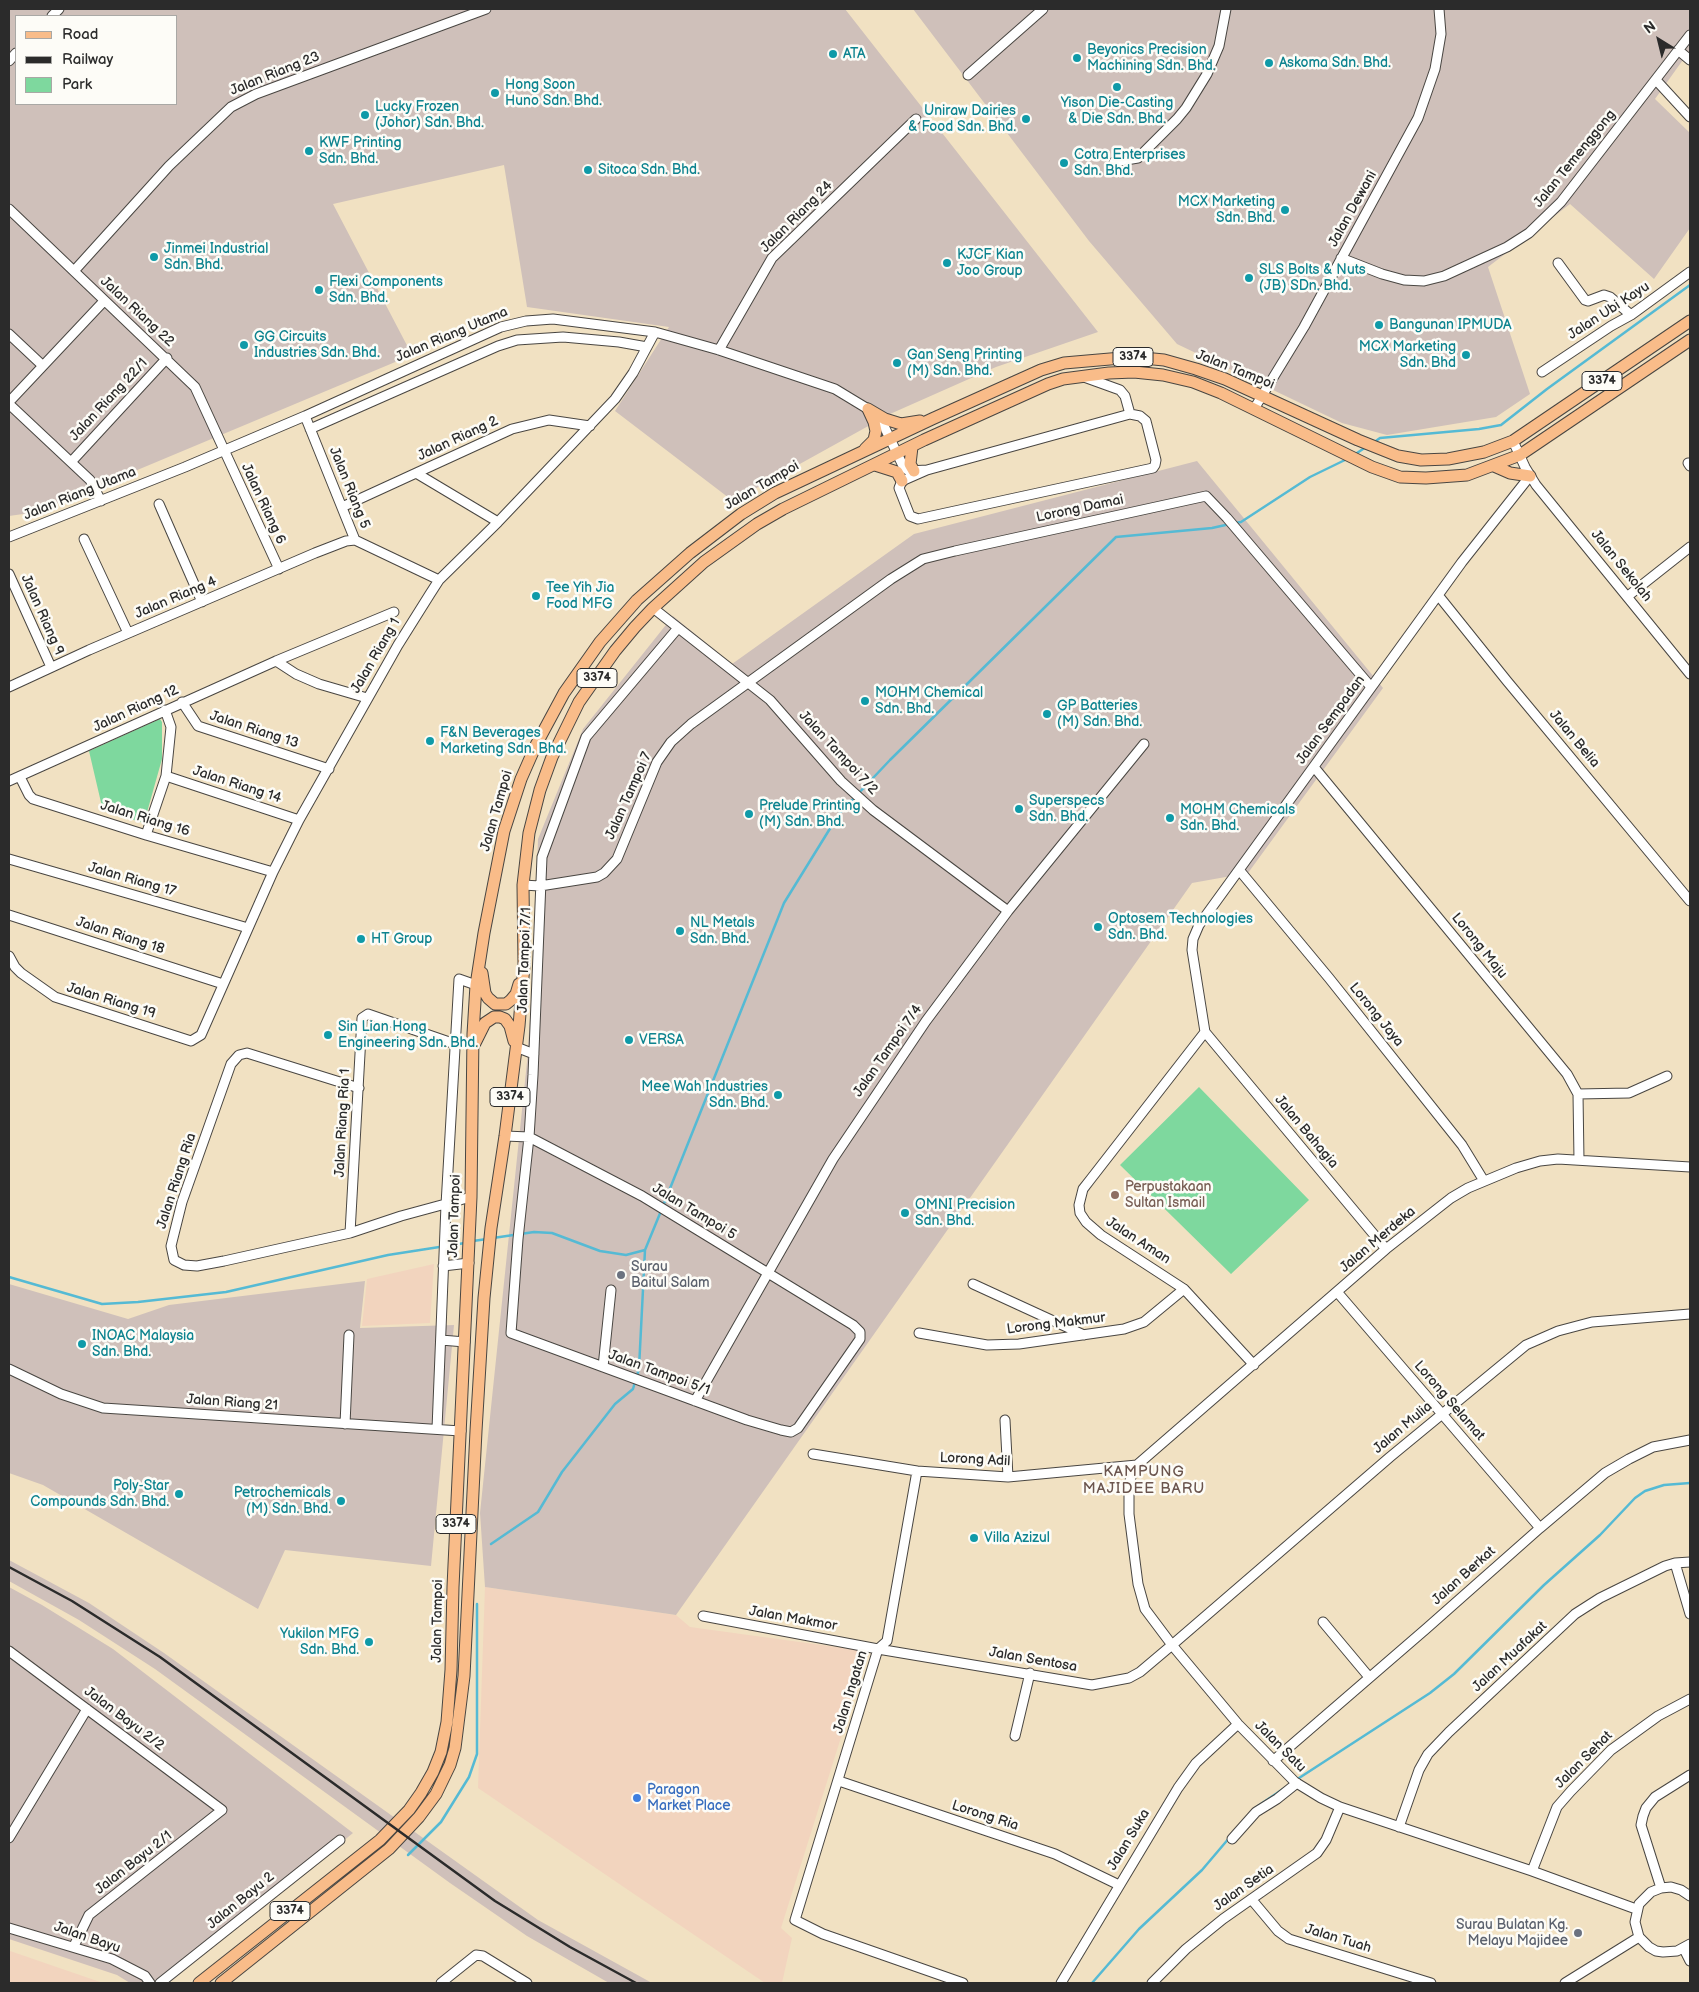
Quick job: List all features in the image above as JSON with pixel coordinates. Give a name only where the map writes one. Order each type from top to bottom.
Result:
[{"type":"main road","name":"Jalan Tampoi","points":[[199,1983],[380,1840],[409,1810],[433,1772],[441,1752],[447,1722],[451,1670],[471,1197],[476,985],[504,831],[520,779],[564,693],[600,642],[637,600],[690,553],[741,514],[775,493],[932,419],[1042,370],[1064,363],[1133,357],[1164,360],[1225,379],[1358,440],[1398,456],[1421,460],[1448,459],[1484,452],[1513,441],[1690,321]]},
{"type":"main road","name":"Jalan Tampoi","points":[[221,1983],[389,1849],[419,1817],[436,1794],[450,1765],[455,1748],[464,1676],[484,1298],[491,1228],[516,1050],[524,965],[523,885],[528,833],[540,790],[552,757],[579,702],[615,651],[653,608],[704,562],[757,524],[799,500],[1048,384],[1063,379],[1134,372],[1162,375],[1193,382],[1222,393],[1372,467],[1400,477],[1426,478],[1467,475],[1520,455],[1690,340]]},
{"type":"main road","points":[[868,409],[885,419],[901,424],[932,419]]},
{"type":"main road","points":[[861,452],[874,440],[876,431],[868,409]]},
{"type":"main road","points":[[912,447],[910,464],[914,471]]},
{"type":"main road","points":[[875,465],[897,472],[902,481]]},
{"type":"main road","points":[[1494,466],[1510,473],[1530,476]]},
{"type":"main road","points":[[481,958],[485,992],[488,998],[495,1004],[506,1004],[516,994],[524,965]]},
{"type":"main road","points":[[473,1049],[485,1023],[494,1017],[500,1017],[510,1026],[516,1050]]},
{"type":"street","name":"Jalan Riang 23","points":[[74,271],[169,166],[231,107],[256,94],[486,9]]},
{"type":"street","points":[[968,76],[1044,9]]},
{"type":"street","points":[[1114,162],[1138,158],[1186,108],[1207,74],[1218,46],[1226,9]]},
{"type":"street","name":"Jalan Dewani","points":[[1254,409],[1304,327],[1418,118],[1435,69],[1442,34],[1439,9]]},
{"type":"street","name":"Jalan Temenggong","points":[[1341,258],[1382,274],[1404,280],[1424,281],[1444,276],[1508,247],[1529,233],[1561,202],[1690,35]]},
{"type":"street","points":[[1678,50],[1690,60]]},
{"type":"street","points":[[1656,80],[1690,117]]},
{"type":"street","name":"Jalan Riang 24","points":[[718,350],[772,258],[916,119]]},
{"type":"street","name":"Jalan Riang 22","points":[[9,209],[196,387],[223,450]]},
{"type":"street","points":[[1558,263],[1586,300],[1604,295],[1610,296],[1631,315]]},
{"type":"street","name":"Jalan Ubi Kayu","points":[[1542,372],[1611,326],[1631,315],[1690,272]]},
{"type":"street","points":[[9,403],[42,365],[104,300]]},
{"type":"street","name":"Jalan Riang Utama","points":[[9,537],[305,416],[501,327],[526,320],[553,318],[655,332],[718,350],[835,389],[868,409],[884,426],[904,468],[914,471]]},
{"type":"street","name":"Jalan Riang 1","points":[[191,1041],[201,1035],[273,872],[299,820],[398,645],[440,580],[615,399],[633,373],[655,332]]},
{"type":"street","points":[[9,334],[42,365]]},
{"type":"street","points":[[310,429],[409,384],[498,346],[517,340],[563,337],[619,342],[647,347]]},
{"type":"street","name":"Jalan Riang 22/1","points":[[72,461],[167,358]]},
{"type":"street","points":[[403,370],[409,384]]},
{"type":"street","points":[[1082,376],[1120,390],[1125,396],[1130,414]]},
{"type":"street","name":"Jalan Riang 22/1","points":[[9,403],[72,461],[90,480],[101,500]]},
{"type":"street","points":[[1130,414],[1140,416],[1146,421],[1156,460],[1156,465],[1152,468],[918,519],[910,516],[899,488],[902,481],[926,470],[1130,414]]},
{"type":"street","name":"Jalan Riang 5","points":[[305,416],[355,540],[440,580]]},
{"type":"street","name":"Jalan Riang 2","points":[[342,507],[512,429],[549,420],[590,426]]},
{"type":"street","points":[[1513,441],[1530,476]]},
{"type":"street","name":"Jalan Riang 6","points":[[223,450],[279,569]]},
{"type":"street","points":[[914,471],[926,470]]},
{"type":"street","points":[[416,473],[498,522]]},
{"type":"street","name":"Jalan Sempadan","points":[[1204,1032],[1192,950],[1193,939],[1199,924],[1240,871],[1438,595],[1530,476]]},
{"type":"street","name":"Jalan Sekolah","points":[[1530,476],[1690,674]]},
{"type":"street","name":"Lorong Damai","points":[[747,682],[891,579],[923,559],[1206,496],[1240,533],[1371,687]]},
{"type":"street","points":[[159,504],[202,602]]},
{"type":"street","points":[[84,539],[128,633]]},
{"type":"street","name":"Jalan Riang 4","points":[[9,686],[279,569],[346,541],[355,540]]},
{"type":"street","points":[[1628,596],[1690,547]]},
{"type":"street","name":"Jalan Riang 9","points":[[9,574],[50,667]]},
{"type":"street","name":"Jalan Belia","points":[[1438,595],[1690,901]]},
{"type":"street","name":"Jalan Tampoi 7/2","points":[[653,608],[770,700],[841,781],[873,810],[1008,911]]},
{"type":"street","name":"Jalan Riang 12","points":[[9,782],[182,702],[394,612]]},
{"type":"street","name":"Jalan Tampoi 7/1","points":[[511,1334],[518,1239],[529,1137],[542,857],[586,737],[678,628]]},
{"type":"street","points":[[276,661],[296,674],[319,684],[367,698]]},
{"type":"street","name":"Jalan Tampoi 7","points":[[523,885],[540,886],[597,877],[604,873],[617,859],[657,762],[671,742],[691,724],[747,682]]},
{"type":"street","name":"Jalan Riang 13","points":[[182,702],[198,726],[329,769]]},
{"type":"street","points":[[146,835],[166,776],[172,728],[165,710]]},
{"type":"street","name":"Jalan Tampoi 7/4","points":[[695,1401],[814,1191],[861,1115],[926,1020],[1008,911],[1144,744]]},
{"type":"street","name":"Lorong Maju","points":[[1314,766],[1567,1074],[1578,1094],[1579,1160]]},
{"type":"street","name":"Jalan Riang 14","points":[[166,776],[299,820]]},
{"type":"street","name":"Jalan Riang 16","points":[[20,777],[29,795],[34,799],[146,835],[273,872]]},
{"type":"street","name":"Jalan Riang 17","points":[[9,859],[248,928]]},
{"type":"street","name":"Lorong Jaya","points":[[1240,871],[1462,1145],[1484,1181]]},
{"type":"street","name":"Jalan Riang 18","points":[[9,915],[223,984]]},
{"type":"street","name":"Jalan Riang 19","points":[[9,956],[21,973],[55,997],[191,1041]]},
{"type":"street","points":[[437,1429],[446,1205],[459,979],[476,985]]},
{"type":"street","name":"Jalan Riang Ria 1","points":[[350,1233],[362,1018],[368,1014],[455,1044]]},
{"type":"street","name":"Jalan Bahagia","points":[[1204,1032],[1386,1249]]},
{"type":"street","name":"Jalan Aman","points":[[1204,1032],[1090,1180],[1079,1199],[1080,1213],[1093,1229],[1184,1289],[1254,1365]]},
{"type":"street","points":[[516,1050],[534,1054]]},
{"type":"street","name":"Jalan Riang Ria","points":[[359,1088],[247,1052],[239,1055],[231,1064],[182,1202],[171,1246],[171,1254],[174,1260],[184,1265],[197,1266],[350,1233],[401,1216],[471,1197]]},
{"type":"street","points":[[1578,1094],[1629,1093],[1667,1076]]},
{"type":"street","name":"Jalan Tampoi 5","points":[[505,1136],[529,1137],[679,1218],[860,1332],[860,1339],[798,1428]]},
{"type":"street","name":"Jalan Merdeka","points":[[1137,1465],[1338,1293],[1386,1249],[1451,1198],[1468,1188],[1516,1168],[1540,1161],[1579,1160],[1690,1167]]},
{"type":"street","points":[[444,1266],[468,1263]]},
{"type":"street","points":[[973,1284],[1084,1335]]},
{"type":"street","name":"Lorong Makmur","points":[[919,1333],[987,1345],[1020,1344],[1124,1329],[1144,1322],[1184,1289]]},
{"type":"street","points":[[605,1369],[611,1290]]},
{"type":"street","name":"Lorong Selamat","points":[[1338,1293],[1540,1528]]},
{"type":"street","name":"Jalan Mulia","points":[[1172,1645],[1442,1413],[1526,1345],[1537,1338],[1592,1322],[1690,1314]]},
{"type":"street","name":"Jalan Tampoi 5/1","points":[[511,1334],[781,1430],[791,1432],[798,1428]]},
{"type":"street","points":[[345,1424],[349,1335]]},
{"type":"street","points":[[441,1340],[465,1342]]},
{"type":"street","name":"Jalan Riang 21","points":[[9,1369],[61,1394],[103,1408],[461,1431]]},
{"type":"street","points":[[1005,1420],[1008,1477]]},
{"type":"street","name":"Jalan Berkat","points":[[1273,1761],[1605,1473],[1654,1447],[1690,1440]]},
{"type":"street","name":"Lorong Adil","points":[[813,1454],[918,1471],[1008,1477],[1137,1465]]},
{"type":"street","name":"Jalan Satu","points":[[1137,1465],[1132,1473],[1128,1497],[1138,1584],[1145,1609],[1172,1645],[1238,1724],[1296,1783],[1340,1808],[1532,1871],[1636,1909]]},
{"type":"street","name":"Jalan Ingatan","points":[[918,1471],[887,1641],[878,1649],[795,1920],[823,1934],[963,1983]]},
{"type":"street","name":"Jalan Muafakat","points":[[1399,1827],[1419,1770],[1428,1754],[1575,1614],[1600,1598],[1675,1563],[1690,1562]]},
{"type":"street","points":[[1675,1563],[1690,1614]]},
{"type":"street","name":"Jalan Makmor","points":[[703,1616],[878,1649]]},
{"type":"street","points":[[1323,1622],[1369,1677]]},
{"type":"street","name":"Jalan Sentosa","points":[[878,1649],[1092,1685],[1129,1678],[1140,1672],[1172,1645]]},
{"type":"street","name":"Jalan Bayu 2/2","points":[[9,1651],[222,1810]]},
{"type":"street","points":[[1015,1736],[1030,1674]]},
{"type":"street","name":"Jalan Sehat","points":[[1532,1871],[1557,1807],[1571,1791],[1611,1750],[1658,1716],[1690,1699]]},
{"type":"street","points":[[9,1838],[87,1709]]},
{"type":"street","name":"Jalan Suka","points":[[1061,1983],[1178,1788],[1196,1764],[1238,1724]]},
{"type":"street","points":[[1661,1888],[1642,1824],[1643,1816],[1646,1808],[1655,1797],[1690,1775]]},
{"type":"street","name":"Lorong Ria","points":[[839,1781],[1055,1854],[1119,1885]]},
{"type":"street","points":[[1232,1839],[1256,1812],[1277,1799],[1296,1783]]},
{"type":"street","name":"Jalan Setia","points":[[1152,1983],[1186,1948],[1223,1919],[1316,1853],[1326,1840],[1340,1808]]},
{"type":"street","name":"Jalan Bayu 2/1","points":[[74,1946],[90,1915],[222,1810]]},
{"type":"street","name":"Jalan Bayu 2","points":[[160,1983],[340,1840]]},
{"type":"street","points":[[1690,1896],[1677,1888],[1661,1888],[1646,1895],[1636,1909],[1635,1922],[1640,1937],[1649,1947],[1656,1951],[1670,1953],[1687,1946],[1690,1961]]},
{"type":"street","name":"Jalan Tuah","points":[[1252,1900],[1278,1931],[1289,1939],[1430,1983]]},
{"type":"street","name":"Jalan Bayu","points":[[9,1928],[112,1959],[145,1976],[150,1983]]},
{"type":"street","points":[[1565,1983],[1640,1937]]},
{"type":"street","points":[[441,1983],[476,1955],[483,1956],[527,1983]]},
{"type":"shaded area","points":[[9,9],[845,9],[1098,332],[996,367],[890,414],[733,501],[615,411],[669,327],[527,307],[504,165],[333,204],[412,355],[37,512],[9,516]]},
{"type":"shaded area","points":[[913,9],[1690,9],[1690,50],[1655,99],[1690,133],[1690,228],[1654,279],[1570,204],[1488,267],[1530,394],[1496,417],[1387,435],[1342,423],[1177,344],[1089,241]]},
{"type":"shaded area","points":[[1197,461],[1383,688],[1248,873],[1192,883],[676,1615],[485,1587],[480,1513],[527,1062],[534,958],[538,839],[583,729],[673,616],[732,664],[914,534]]},
{"type":"shaded area","points":[[434,1264],[430,1323],[362,1326],[367,1279]]},
{"type":"shaded area","points":[[365,1281],[360,1328],[454,1325],[431,1566],[285,1550],[258,1609],[43,1485],[9,1473],[9,1284],[128,1319],[169,1305]]},
{"type":"shaded area","points":[[9,1560],[89,1603],[164,1653],[538,1920],[652,1983],[609,1983],[527,1936],[450,1883],[155,1669],[79,1620],[9,1581]]},
{"type":"shaded area","points":[[9,1587],[113,1649],[353,1833],[169,1983],[130,1983],[117,1975],[9,1939]]},
{"type":"shaded area","points":[[485,1587],[676,1615],[690,1627],[858,1650],[865,1661],[781,1928],[792,1938],[782,1983],[765,1983],[478,1788]]},
{"type":"shaded area","points":[[10,1951],[103,1983],[9,1983]]},
{"type":"green space","points":[[160,719],[162,722],[162,759],[144,823],[103,811],[89,751]]},
{"type":"green space","points":[[1199,1087],[1309,1200],[1231,1274],[1120,1165]]},
{"type":"waterway","points":[[1373,443],[1380,438],[1479,429],[1501,425],[1547,389],[1690,285]]},
{"type":"waterway","points":[[1354,455],[1366,447]]},
{"type":"waterway","points":[[1235,523],[1241,522],[1310,477],[1347,459]]},
{"type":"waterway","points":[[663,1206],[784,903],[839,814],[890,760],[1116,537],[1212,528],[1230,524]]},
{"type":"waterway","points":[[637,1376],[645,1250],[661,1211]]},
{"type":"waterway","points":[[493,1238],[534,1232],[552,1233],[600,1251],[626,1255],[645,1250]]},
{"type":"waterway","points":[[473,1241],[487,1239]]},
{"type":"waterway","points":[[9,1277],[102,1304],[138,1302],[226,1292],[388,1255],[465,1243]]},
{"type":"waterway","points":[[491,1544],[538,1512],[562,1472],[615,1404],[633,1389],[635,1382]]},
{"type":"waterway","points":[[1296,1780],[1430,1693],[1454,1674],[1544,1585],[1600,1535],[1635,1498],[1645,1491],[1664,1485],[1690,1483]]},
{"type":"waterway","points":[[408,1855],[441,1822],[469,1777],[477,1754],[477,1604]]},
{"type":"waterway","points":[[1255,1808],[1283,1789]]},
{"type":"waterway","points":[[1092,1983],[1139,1929],[1202,1870],[1230,1837]]},
{"type":"railway","points":[[9,1567],[72,1601],[160,1657],[495,1901],[570,1947],[636,1983]]},
{"type":"place","name":"ATA","points":[[833,54]]},
{"type":"place","name":"Beyonics Precision Machining Sdn. Bhd.","points":[[1077,58]]},
{"type":"place","name":"Askoma Sdn. Bhd.","points":[[1269,63]]},
{"type":"place","name":"Yison Die-Casting & Die Sdn. Bhd.","points":[[1117,87]]},
{"type":"place","name":"Hong Soon Huno Sdn. Bhd.","points":[[495,93]]},
{"type":"place","name":"Lucky Frozen (Johor) Sdn. Bhd.","points":[[365,115]]},
{"type":"place","name":"Uniraw Dairies & Food Sdn. Bhd.","points":[[1026,119]]},
{"type":"place","name":"KWF Printing Sdn. Bhd.","points":[[309,151]]},
{"type":"place","name":"Cotra Enterprises Sdn. Bhd.","points":[[1064,163]]},
{"type":"place","name":"Sitoca Sdn. Bhd.","points":[[588,170]]},
{"type":"place","name":"MCX Marketing Sdn. Bhd.","points":[[1285,210]]},
{"type":"place","name":"Jinmei Industrial Sdn. Bhd.","points":[[154,257]]},
{"type":"place","name":"KJCF Kian Joo Group","points":[[947,263]]},
{"type":"place","name":"SLS Bolts & Nuts (JB) SDn. Bhd.","points":[[1249,278]]},
{"type":"place","name":"Flexi Components Sdn. Bhd.","points":[[319,290]]},
{"type":"place","name":"Bangunan IPMUDA","points":[[1379,325]]},
{"type":"place","name":"GG Circuits Industries Sdn. Bhd.","points":[[244,345]]},
{"type":"place","name":"MCX Marketing Sdn. Bhd","points":[[1466,355]]},
{"type":"place","name":"Gan Seng Printing (M) Sdn. Bhd.","points":[[897,363]]},
{"type":"place","name":"Tee Yih Jia Food MFG","points":[[536,596]]},
{"type":"place","name":"MOHM Chemical Sdn. Bhd.","points":[[865,701]]},
{"type":"place","name":"GP Batteries (M) Sdn. Bhd.","points":[[1047,714]]},
{"type":"place","name":"F&N Beverages Marketing Sdn. Bhd.","points":[[430,741]]},
{"type":"place","name":"Superspecs Sdn. Bhd.","points":[[1019,809]]},
{"type":"place","name":"Prelude Printing (M) Sdn. Bhd.","points":[[749,814]]},
{"type":"place","name":"MOHM Chemicals Sdn. Bhd.","points":[[1170,818]]},
{"type":"place","name":"Optosem Technologies Sdn. Bhd.","points":[[1098,927]]},
{"type":"place","name":"NL Metals Sdn. Bhd.","points":[[680,931]]},
{"type":"place","name":"HT Group","points":[[361,939]]},
{"type":"place","name":"Sin Lian Hong Engineering Sdn. Bhd.","points":[[328,1035]]},
{"type":"place","name":"VERSA","points":[[629,1040]]},
{"type":"place","name":"Mee Wah Industries Sdn. Bhd.","points":[[778,1095]]},
{"type":"place","name":"Perpustakaan Sultan Ismail","points":[[1115,1195]]},
{"type":"place","name":"OMNI Precision Sdn. Bhd.","points":[[905,1213]]},
{"type":"place","name":"Surau Baitul Salam","points":[[621,1275]]},
{"type":"place","name":"INOAC Malaysia Sdn. Bhd.","points":[[82,1344]]},
{"type":"place","name":"Poly-Star Compounds Sdn. Bhd.","points":[[179,1494]]},
{"type":"place","name":"Petrochemicals (M) Sdn. Bhd.","points":[[341,1501]]},
{"type":"place","name":"Villa Azizul","points":[[974,1538]]},
{"type":"place","name":"Yukilon MFG Sdn. Bhd.","points":[[369,1642]]},
{"type":"place","name":"Paragon Market Place","points":[[637,1798]]},
{"type":"place","name":"Surau Bulatan Kg. Melayu Majidee","points":[[1578,1933]]},
{"type":"district","name":"KAMPUNG MAJIDEE BARU","points":[[1144,1480]]}]
